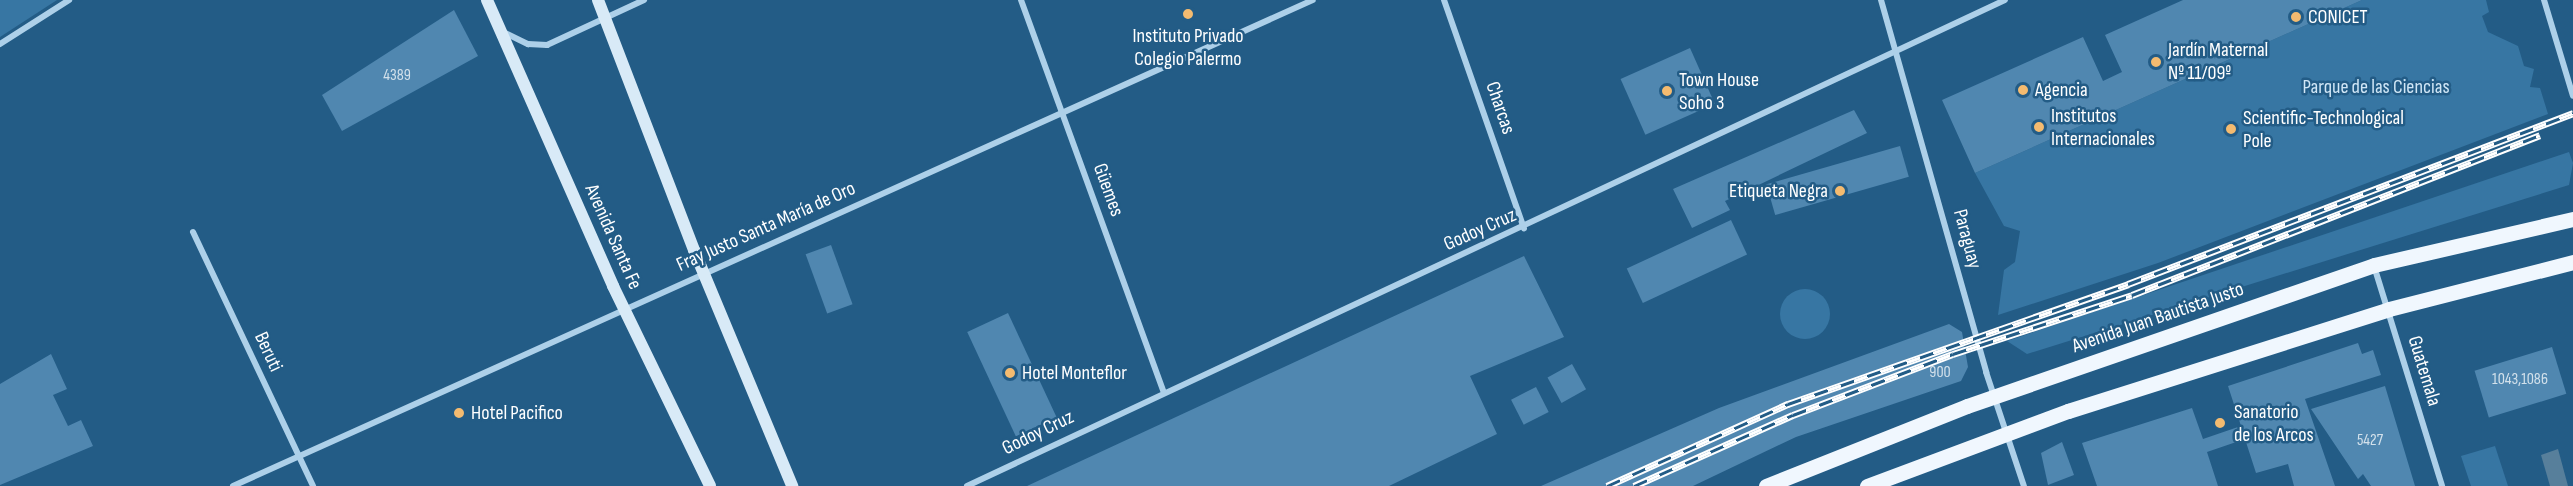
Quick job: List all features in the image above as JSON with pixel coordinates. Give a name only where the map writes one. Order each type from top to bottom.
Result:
[{"type":"main road","name":"Avenida Santa Fe","points":[[487,0],[624,309],[710,486]]},
{"type":"main road","points":[[598,0],[703,273],[792,486]]},
{"type":"main road","name":"Avenida Juan Bautista Justo","points":[[1766,486],[1994,397],[2374,265],[2573,219]]},
{"type":"main road","points":[[1867,486],[2007,433],[2389,309],[2573,262]]},
{"type":"street","points":[[0,44],[69,0]]},
{"type":"street","points":[[500,31],[528,44],[547,45],[644,0]]},
{"type":"street","name":"Güemes","points":[[1021,0],[1163,392]]},
{"type":"street","name":"Fray Justo Santa María de Oro","points":[[232,486],[1313,0]]},
{"type":"street","name":"Charcas","points":[[1444,0],[1524,228]]},
{"type":"street","name":"Paraguay","points":[[1881,0],[1898,51],[1994,397],[2024,486]]},
{"type":"street","name":"Godoy Cruz","points":[[967,486],[1163,392],[1524,228],[2005,0]]},
{"type":"street","points":[[2544,0],[2573,96]]},
{"type":"street","name":"Beruti","points":[[193,232],[313,486]]},
{"type":"street","name":"Guatemala","points":[[2374,265],[2442,486]]},
{"type":"green space","points":[[0,0],[57,0],[0,37]]},
{"type":"green space","name":"Parque de las Ciencias","points":[[2362,0],[2486,0],[2489,12],[2482,16],[2488,32],[2518,46],[2524,66],[2534,69],[2530,87],[2540,88],[2548,114],[2158,263],[1998,315],[2004,270],[2015,262],[2020,231],[2004,226],[1975,173]]},
{"type":"green space","points":[[2569,152],[2573,163],[2569,185],[2027,354],[2007,341]]},
{"type":"green space","points":[[1800,289],[1810,289],[1823,296],[1830,309],[1830,319],[1823,332],[1810,339],[1800,339],[1791,335],[1784,328],[1780,319],[1780,309],[1784,300],[1791,293]]},
{"type":"green space","points":[[2495,446],[2508,486],[2471,486],[2461,456]]},
{"type":"shaded area","points":[[2558,449],[2568,486],[2550,486],[2541,455]]},
{"type":"building","points":[[2183,0],[2362,0],[1975,173],[1942,100],[2083,37],[2103,81],[2122,72],[2105,35]]},
{"type":"building","points":[[454,10],[478,56],[342,131],[322,95]]},
{"type":"building","name":"Town House Soho 3","points":[[1690,48],[1715,104],[1645,135],[1621,79]]},
{"type":"building","points":[[1854,110],[1867,133],[1725,201],[1730,210],[1692,228],[1673,189]]},
{"type":"building","name":"Etiqueta Negra","points":[[1900,146],[1909,177],[1775,215],[1766,184]]},
{"type":"building","points":[[1731,220],[1747,254],[1643,303],[1627,269]]},
{"type":"building","points":[[831,245],[853,304],[827,313],[806,254]]},
{"type":"building","points":[[1524,256],[1564,337],[1470,376],[1497,434],[1389,486],[1027,486]]},
{"type":"building","name":"Hotel Monteflor","points":[[1008,313],[1057,417],[1016,436],[967,332]]},
{"type":"building","points":[[1949,324],[1962,332],[1968,367],[1961,381],[1796,437],[1693,486],[1541,486],[1719,408]]},
{"type":"building","name":"Sanatorio de los Arcos","points":[[2358,343],[2362,354],[2373,350],[2381,375],[2305,399],[2335,486],[2294,486],[2288,464],[2256,473],[2245,439],[2207,452],[2218,486],[2097,486],[2082,443],[2192,408],[2203,439],[2241,426],[2228,386]]},
{"type":"building","points":[[2552,347],[2566,394],[2489,418],[2475,371]]},
{"type":"building","points":[[51,354],[67,389],[53,395],[68,426],[81,420],[93,446],[0,485],[0,384]]},
{"type":"building","points":[[1572,364],[1586,389],[1562,403],[1548,378]]},
{"type":"building","points":[[2385,386],[2415,486],[2371,486],[2363,474],[2358,479],[2311,409]]},
{"type":"building","points":[[1536,387],[1549,412],[1524,425],[1511,400]]},
{"type":"building","points":[[2062,442],[2074,475],[2048,485],[2041,453]]},
{"type":"railway","points":[[1607,486],[1788,404],[2128,284],[2573,113]]},
{"type":"railway","points":[[1634,486],[1793,415],[1953,354],[2132,295],[2540,135]]},
{"type":"place","name":"Instituto Privado Colegio Palermo","points":[[1188,14]]},
{"type":"place","name":"CONICET","points":[[2296,17]]},
{"type":"place","name":"Jardín Maternal Nº 11/09º","points":[[2156,62]]},
{"type":"place","name":"Agencia","points":[[2023,90]]},
{"type":"place","name":"Town House Soho 3","points":[[1667,91]]},
{"type":"place","name":"Institutos Internacionales","points":[[2039,127]]},
{"type":"place","name":"Scientific-Technological Pole","points":[[2231,129]]},
{"type":"place","name":"Etiqueta Negra","points":[[1840,191]]},
{"type":"place","name":"Hotel Monteflor","points":[[1010,373]]},
{"type":"place","name":"Hotel Pacifico","points":[[459,413]]},
{"type":"place","name":"Sanatorio de los Arcos","points":[[2220,423]]}]
